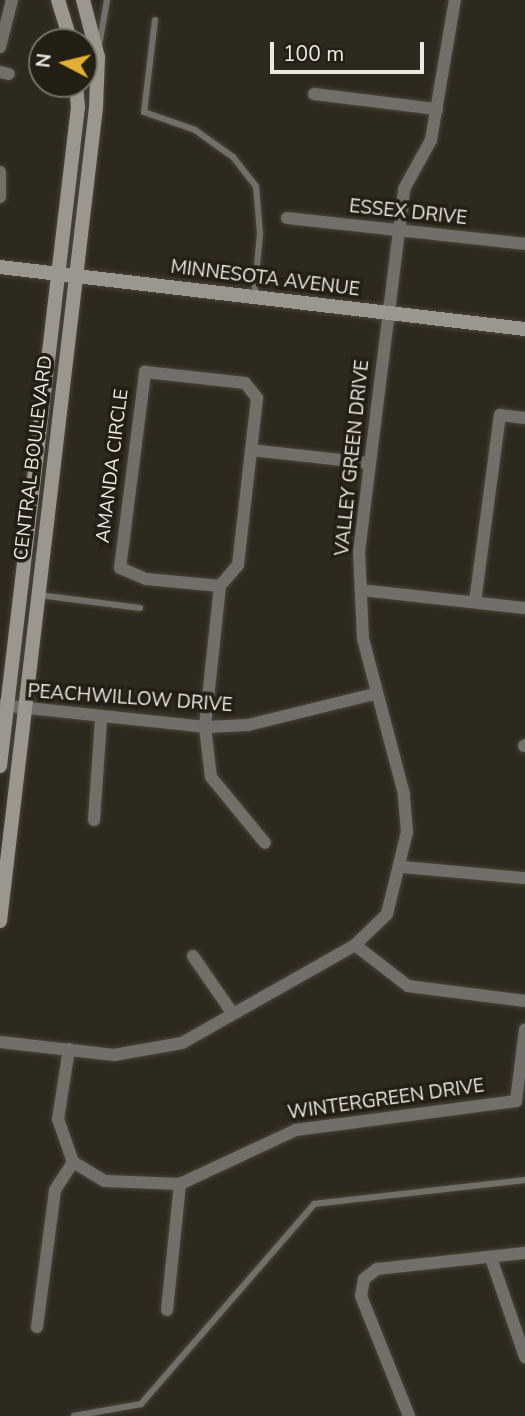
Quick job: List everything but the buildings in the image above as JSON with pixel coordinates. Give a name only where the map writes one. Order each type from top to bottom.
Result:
[{"type":"street","points":[[0,47],[12,0]]},
{"type":"street","points":[[58,0],[67,28]]},
{"type":"street","name":"CENTRAL BOULEVARD","points":[[83,0],[90,28]]},
{"type":"street","name":"VALLEY GREEN DRIVE","points":[[0,1042],[149,1053],[233,1014],[355,945],[387,914],[403,867],[404,794],[374,694],[361,590],[368,463],[390,313],[397,232],[404,189],[431,140],[455,0]]},
{"type":"street","points":[[314,94],[437,109]]},
{"type":"street","name":"CENTRAL BOULEVARD","points":[[0,766],[2,709],[56,273],[75,98]]},
{"type":"street","name":"CENTRAL BOULEVARD","points":[[0,921],[93,98]]},
{"type":"street","points":[[0,172],[0,197]]},
{"type":"street","name":"ESSEX DRIVE","points":[[287,218],[525,244]]},
{"type":"street","name":"MINNESOTA AVENUE","points":[[0,267],[525,329]]},
{"type":"street","name":"AMANDA CIRCLE","points":[[220,586],[146,579],[120,568],[145,372],[245,383],[257,398],[238,565],[220,586],[205,727],[211,777],[265,843]]},
{"type":"street","points":[[475,601],[500,415],[525,418]]},
{"type":"street","points":[[251,450],[368,463]]},
{"type":"street","points":[[361,590],[525,608]]},
{"type":"street","name":"PEACHWILLOW DRIVE","points":[[2,709],[205,727],[248,725],[374,694]]},
{"type":"street","points":[[94,820],[101,719]]},
{"type":"street","points":[[403,867],[525,878]]},
{"type":"street","points":[[355,945],[408,986],[525,1001]]},
{"type":"street","points":[[193,956],[233,1014]]},
{"type":"street","name":"WINTERGREEN DRIVE","points":[[74,1162],[105,1181],[180,1184],[296,1130],[516,1101],[525,1030]]},
{"type":"street","points":[[37,1327],[55,1190],[74,1162],[58,1119],[69,1049]]},
{"type":"street","points":[[167,1311],[180,1184]]},
{"type":"street","points":[[409,1416],[361,1296],[364,1279],[377,1269],[525,1253]]},
{"type":"street","points":[[491,1258],[525,1357]]},
{"type":"lane","points":[[98,50],[107,0]]},
{"type":"lane","points":[[155,19],[145,112],[187,125],[214,143],[256,186],[260,234],[254,298]]},
{"type":"lane","points":[[37,594],[140,608]]},
{"type":"lane","points":[[74,1416],[141,1404],[314,1205],[525,1180]]}]
